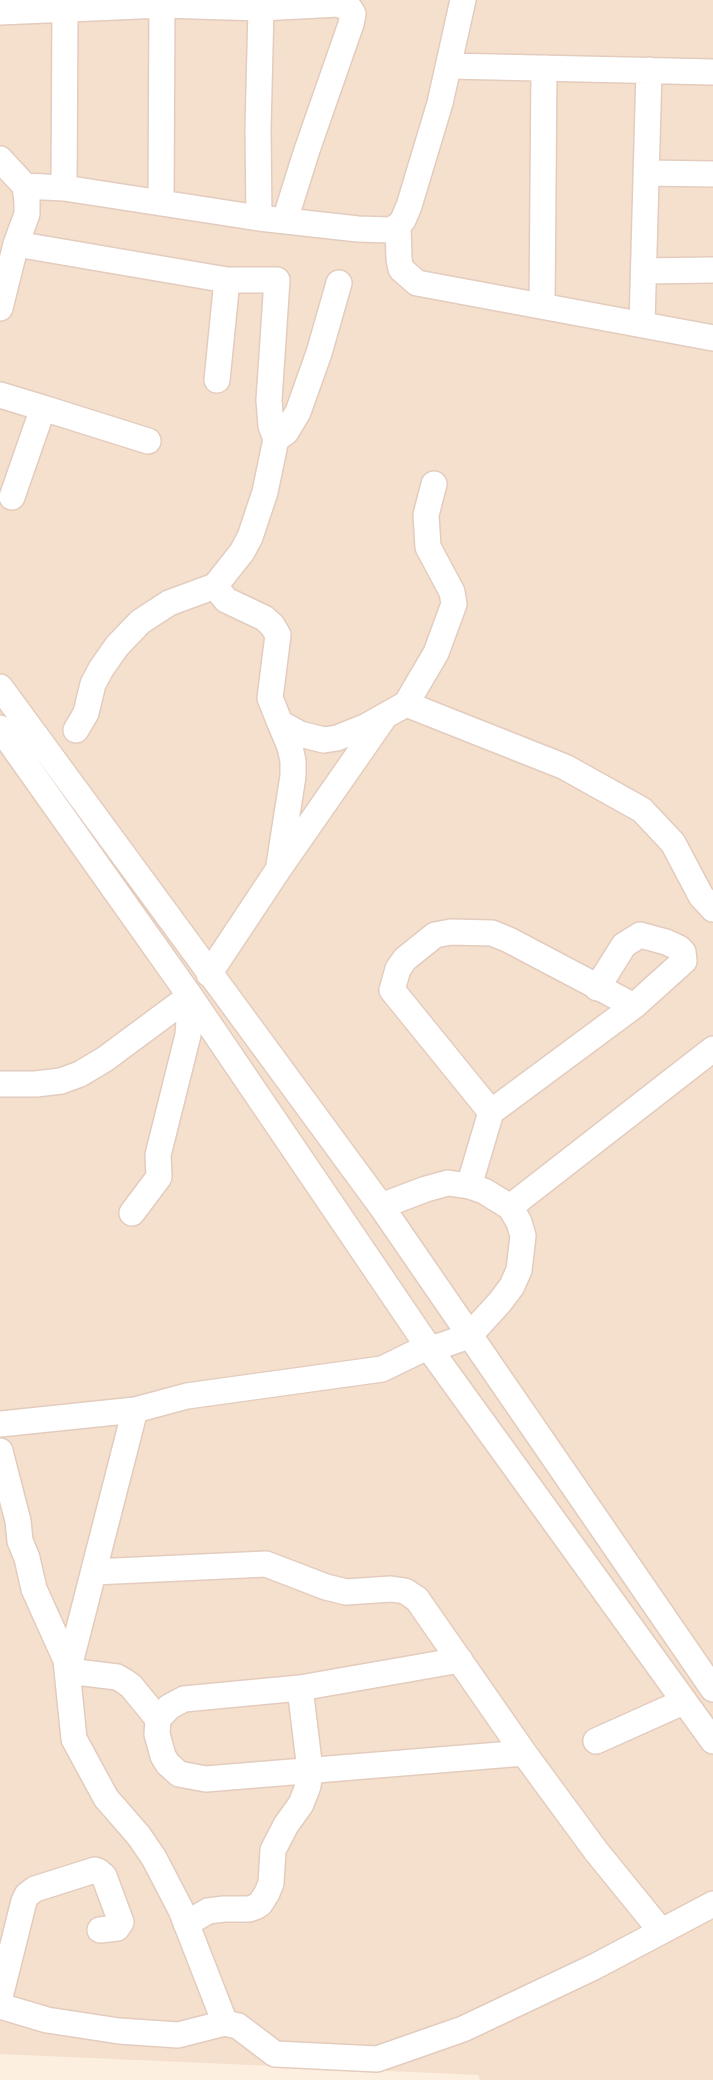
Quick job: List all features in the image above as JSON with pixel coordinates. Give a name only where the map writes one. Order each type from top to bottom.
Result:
[{"type":"street","points":[[463,0],[450,66],[409,206],[398,226],[401,269],[417,283],[713,338]]},
{"type":"street","points":[[0,12],[162,5],[261,8],[338,4],[350,9],[353,14],[285,220]]},
{"type":"street","points":[[161,203],[162,5]]},
{"type":"street","points":[[259,218],[261,8]]},
{"type":"street","points":[[64,188],[65,10]]},
{"type":"street","points":[[450,66],[713,72]]},
{"type":"street","points":[[542,306],[544,68]]},
{"type":"street","points":[[642,324],[649,70]]},
{"type":"street","points":[[0,159],[25,186],[27,202],[26,214],[16,244],[0,308]]},
{"type":"street","points":[[646,173],[713,174]]},
{"type":"street","points":[[259,180],[295,187]]},
{"type":"street","points":[[25,186],[64,188],[259,218],[380,231],[390,230],[398,226]]},
{"type":"street","points":[[16,244],[227,280],[277,280],[269,400],[271,426],[276,440],[265,492],[250,537],[242,552],[215,586],[169,603],[140,622],[123,640],[101,669],[93,684],[86,713],[76,730]]},
{"type":"street","points":[[644,271],[713,270]]},
{"type":"street","points":[[217,380],[227,280]]},
{"type":"street","points":[[276,440],[286,432],[298,412],[319,353],[339,282]]},
{"type":"street","points":[[0,395],[148,441]]},
{"type":"street","points":[[12,497],[43,408]]},
{"type":"street","points":[[280,723],[300,734],[324,740],[351,733],[385,717],[406,704],[436,653],[454,604],[452,592],[428,547],[426,515],[428,501],[434,484]]},
{"type":"street","points":[[215,586],[226,600],[264,618],[272,625],[278,635],[270,698],[290,747],[293,761],[293,776],[278,870]]},
{"type":"street","points":[[0,687],[380,1206],[713,1689]]},
{"type":"street","points":[[406,704],[565,767],[642,810],[672,843],[701,896],[713,909]]},
{"type":"street","points":[[210,974],[278,870],[385,717]]},
{"type":"street","points":[[0,728],[429,1348],[713,1742]]},
{"type":"street","points":[[491,1112],[392,990],[398,969],[405,958],[435,935],[466,931],[492,933],[509,940],[634,1006]]},
{"type":"street","points":[[469,1186],[491,1112],[634,1006],[684,961],[683,952],[679,948],[640,935],[624,945],[597,988]]},
{"type":"street","points":[[0,1084],[36,1084],[61,1081],[80,1074],[105,1059],[186,999]]},
{"type":"street","points":[[132,1213],[159,1177],[158,1156],[188,1035],[186,999]]},
{"type":"street","points":[[510,1207],[713,1049]]},
{"type":"street","points":[[0,1424],[135,1410],[187,1396],[382,1369],[405,1356],[469,1336],[500,1302],[512,1286],[519,1270],[523,1236],[519,1222],[510,1207],[484,1191],[469,1186],[448,1183],[380,1206]]},
{"type":"street","points":[[135,1410],[68,1671],[68,1695],[74,1739],[106,1798],[139,1836],[154,1858],[186,1924],[226,2024]]},
{"type":"street","points":[[0,1451],[18,1521],[20,1541],[27,1558],[34,1589],[59,1642],[68,1671]]},
{"type":"street","points":[[94,1572],[266,1564],[326,1587],[346,1592],[391,1589],[405,1592],[417,1599],[524,1753],[596,1851],[661,1931]]},
{"type":"street","points":[[460,1660],[300,1688],[184,1699],[169,1707],[158,1719],[157,1734],[163,1756],[168,1764],[179,1774],[206,1779],[310,1770],[429,1763],[524,1753]]},
{"type":"street","points":[[68,1671],[117,1677],[131,1686],[158,1719]]},
{"type":"street","points":[[186,1924],[208,1911],[249,1909],[260,1904],[271,1883],[273,1850],[306,1794],[310,1770],[300,1688]]},
{"type":"street","points":[[596,1741],[683,1702]]},
{"type":"street","points":[[0,1997],[24,1901],[27,1895],[35,1889],[95,1870],[98,1871],[104,1876],[121,1922],[117,1928],[100,1930]]},
{"type":"street","points":[[0,2006],[47,2020],[118,2031],[178,2035],[226,2024],[238,2026],[276,2054],[377,2059],[464,2029],[594,1967],[713,1904]]},
{"type":"shaded area","points":[[0,0],[713,0],[713,2080],[480,2080],[478,2075],[0,2054]]}]
